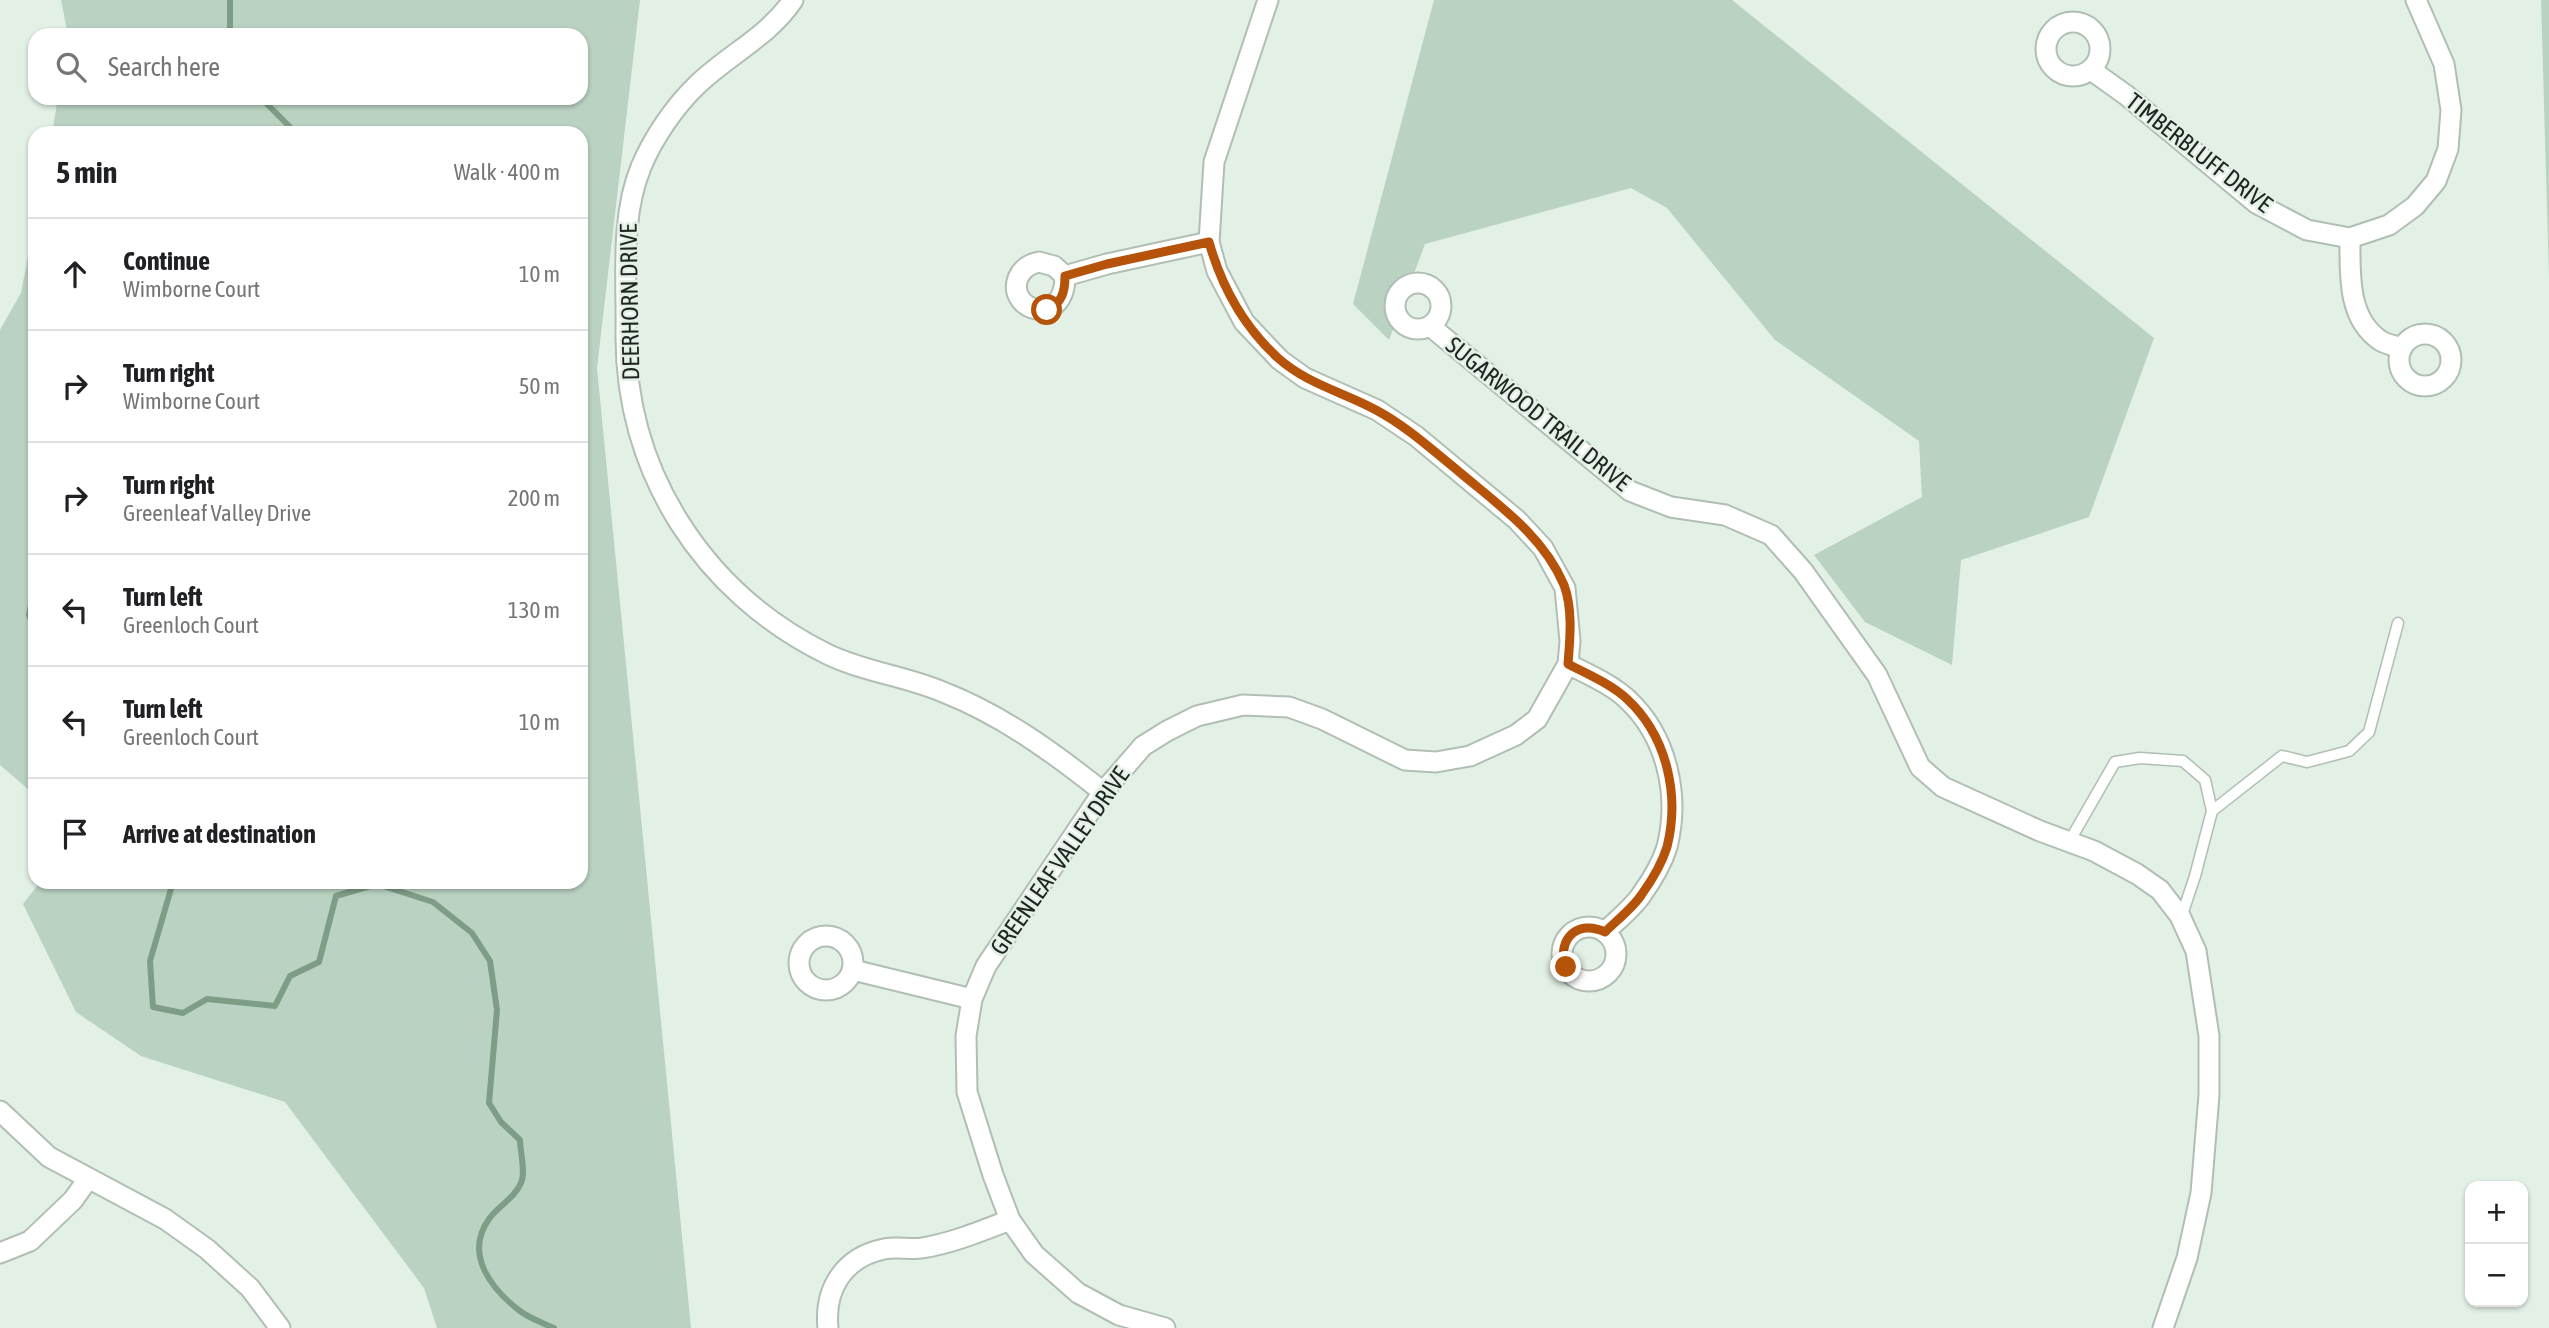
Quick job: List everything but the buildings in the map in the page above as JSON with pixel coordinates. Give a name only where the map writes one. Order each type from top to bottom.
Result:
[{"type":"street","name":"DEERHORN DRIVE","points":[[793,0],[783,14],[760,35],[697,85],[666,122],[641,167],[627,219],[626,348],[640,440],[672,513],[698,550],[731,589],[760,612],[828,655],[944,692],[982,710],[1045,748],[1103,792]]},
{"type":"street","name":"GREENLEAF VALLEY DRIVE","points":[[1165,1328],[1119,1315],[1078,1293],[1034,1254],[1010,1220],[967,1092],[966,1036],[972,999],[986,966],[1103,792],[1143,746],[1151,741],[1198,716],[1243,705],[1289,707],[1322,719],[1405,760],[1436,762],[1470,756],[1516,735],[1537,719],[1568,664],[1570,641],[1565,589],[1543,548],[1517,520],[1416,436],[1377,410],[1305,378],[1280,360],[1258,338],[1239,313],[1217,271],[1209,242],[1214,162],[1268,0]]},
{"type":"street","name":"TIMBERBLUFF DRIVE","points":[[2091,70],[2126,95],[2256,203],[2306,230],[2350,238],[2389,225],[2415,206],[2436,181],[2448,149],[2451,110],[2444,64],[2416,0]]},
{"type":"street","points":[[2350,238],[2351,294],[2364,326],[2381,341],[2402,348]]},
{"type":"street","points":[[1065,276],[1209,242]]},
{"type":"street","name":"SUGARWOOD TRAIL DRIVE","points":[[1430,327],[1630,491],[1671,508],[1725,515],[1771,536],[1803,571],[1877,675],[1920,767],[1943,787],[2040,831],[2094,851],[2160,890],[2181,919],[2196,951],[2209,1036],[2209,1095],[2201,1192],[2187,1258],[2163,1328]]},
{"type":"street","points":[[1568,664],[1627,698],[1647,722],[1669,772],[1673,804],[1667,848],[1641,897],[1605,932]]},
{"type":"street","points":[[853,970],[972,999]]},
{"type":"street","points":[[0,1111],[49,1157],[165,1219],[207,1249],[250,1288],[279,1328]]},
{"type":"street","points":[[0,1253],[30,1241],[72,1200],[88,1179]]},
{"type":"street","points":[[828,1328],[826,1310],[831,1290],[843,1273],[860,1257],[885,1249],[920,1248],[956,1240],[1010,1220]]},
{"type":"lane","points":[[2211,811],[2282,756],[2306,762],[2349,751],[2369,732],[2398,623]]},
{"type":"lane","points":[[2069,842],[2115,762],[2140,758],[2183,761],[2205,780],[2211,811],[2181,919]]},
{"type":"green space","points":[[61,0],[640,0],[597,368],[691,1328],[437,1328],[424,1288],[285,1102],[141,1056],[76,1012],[23,904],[35,889],[588,889],[588,126],[53,126],[57,105],[588,105],[588,28],[67,28]]},
{"type":"green space","points":[[1434,0],[1732,0],[2154,338],[2089,517],[1961,560],[1952,665],[1865,622],[1814,555],[1922,497],[1919,441],[1775,340],[1667,208],[1631,188],[1425,244],[1389,340],[1353,304]]},
{"type":"green space","points":[[2541,0],[2549,0],[2549,277]]},
{"type":"green space","points":[[28,256],[28,789],[0,765],[0,330],[21,293]]},
{"type":"waterway","points":[[230,0],[230,28]]},
{"type":"waterway","points":[[268,105],[289,126]]},
{"type":"waterway","points":[[171,889],[150,961],[153,1007],[183,1013],[207,999],[275,1006],[290,976],[319,962],[336,896],[360,889]]},
{"type":"waterway","points":[[393,889],[433,902],[472,933],[490,961],[497,1010],[489,1103],[501,1122],[520,1140],[523,1167],[518,1189],[493,1214],[482,1232],[480,1258],[491,1281],[509,1302],[528,1316],[554,1328]]},
{"type":"route","points":[[1047,310],[1054,306],[1064,293],[1065,276],[1209,242],[1217,271],[1244,322],[1280,360],[1305,378],[1377,410],[1416,436],[1517,520],[1543,548],[1565,589],[1570,641],[1568,664],[1627,698],[1647,722],[1669,772],[1673,804],[1667,848],[1641,897],[1605,932],[1588,927],[1572,934],[1563,950],[1566,967]]}]
